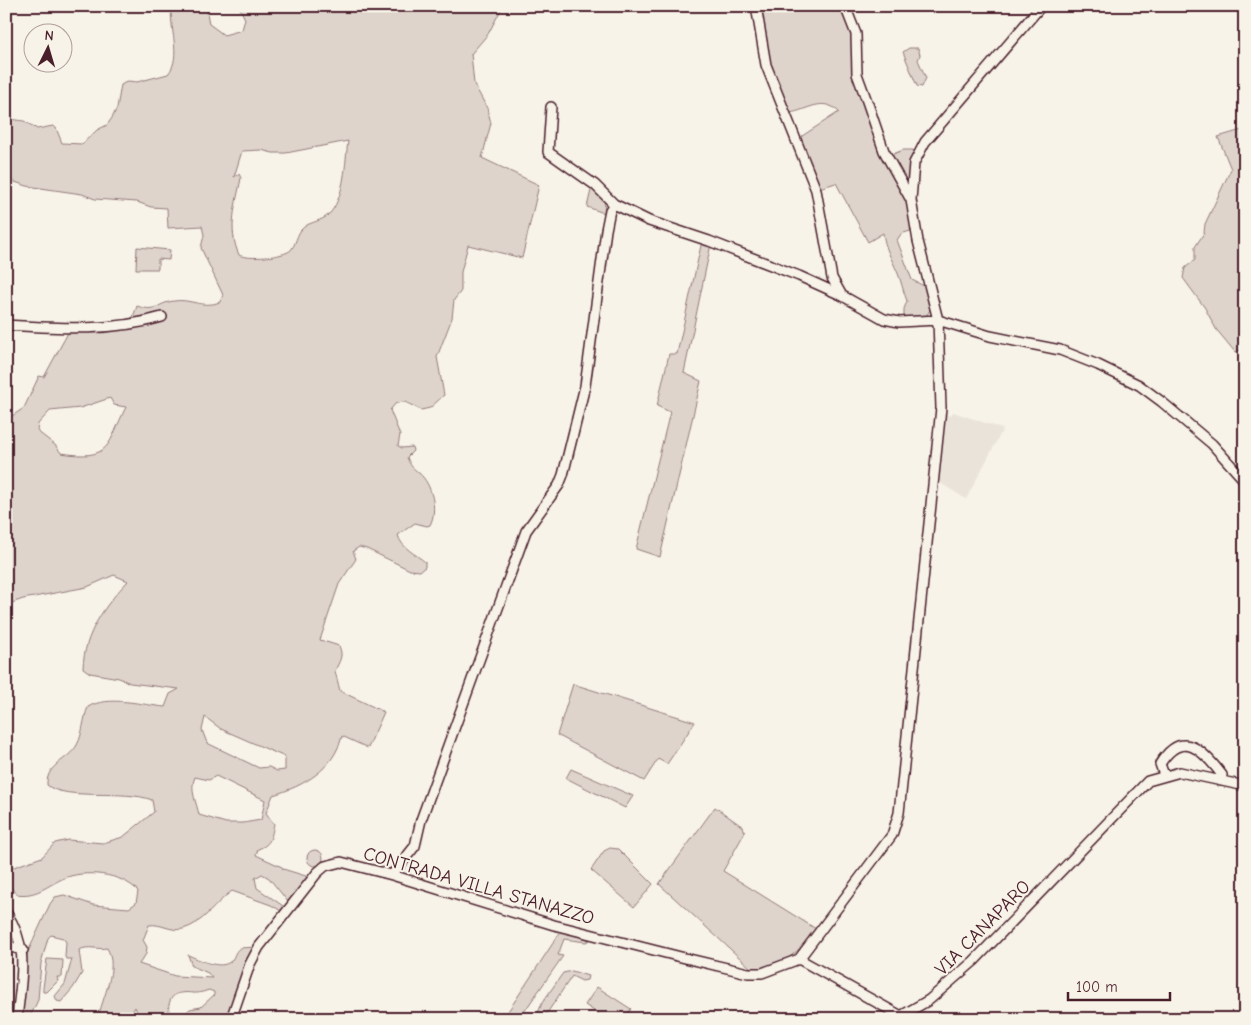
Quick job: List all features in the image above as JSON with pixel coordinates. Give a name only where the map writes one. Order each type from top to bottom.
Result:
[{"type":"street","points":[[756,6],[766,65],[816,190],[832,278],[841,295]]},
{"type":"street","points":[[845,6],[856,34],[857,74],[884,151],[911,200]]},
{"type":"street","points":[[799,959],[892,835],[899,813],[941,408],[938,320],[918,241],[911,200],[914,163],[925,142],[1041,6]]},
{"type":"street","points":[[551,107],[548,152],[595,184],[614,204],[649,222],[709,241],[841,295],[884,319],[899,322],[938,320],[990,336],[1060,350],[1098,365],[1139,385],[1212,444],[1245,481]]},
{"type":"street","points":[[392,875],[415,846],[423,813],[526,531],[564,475],[585,386],[606,230],[610,210],[614,204]]},
{"type":"street","points":[[6,325],[72,329],[138,324],[162,317]]},
{"type":"street","points":[[1164,775],[1160,764],[1174,748],[1183,744],[1194,746],[1204,752],[1222,775],[1221,781]]},
{"type":"street","name":"VIA CANAPARO","points":[[799,959],[900,1017],[929,1000],[974,961],[1148,781],[1180,772],[1245,786]]},
{"type":"street","name":"CONTRADA VILLA STANAZZO","points":[[231,1019],[250,964],[259,947],[317,873],[325,866],[341,862],[392,875],[554,925],[748,973],[772,971],[799,959]]},
{"type":"street","points":[[6,912],[18,934],[23,950],[17,1019]]},
{"type":"street","points":[[6,946],[23,950]]},
{"type":"shaded area","points":[[172,6],[206,6],[209,24],[224,35],[242,30],[245,19],[239,6],[503,6],[488,34],[471,54],[474,84],[487,108],[491,123],[482,158],[539,185],[522,258],[468,245],[461,272],[461,291],[454,300],[452,318],[437,357],[444,395],[430,408],[421,410],[405,402],[396,403],[390,410],[400,435],[398,446],[402,448],[412,447],[413,451],[407,457],[408,460],[424,478],[432,498],[433,512],[430,525],[415,523],[398,535],[405,547],[425,562],[425,567],[420,571],[410,570],[359,547],[353,551],[356,559],[339,584],[320,640],[339,646],[341,656],[335,671],[340,691],[384,712],[368,748],[342,736],[338,748],[325,767],[296,787],[273,795],[266,813],[274,824],[271,836],[266,845],[258,849],[256,855],[283,869],[309,877],[289,903],[269,878],[262,874],[255,878],[257,888],[286,908],[283,912],[271,905],[232,891],[203,918],[190,926],[179,930],[149,925],[143,940],[147,947],[146,954],[139,964],[175,976],[212,978],[208,973],[192,966],[188,955],[221,965],[231,961],[240,948],[257,947],[228,1019],[178,1019],[190,1009],[201,1007],[214,995],[214,992],[209,990],[199,993],[181,993],[173,996],[169,1003],[172,1019],[140,1018],[135,1007],[128,1019],[98,1019],[110,974],[110,956],[107,948],[79,950],[82,973],[73,988],[61,1002],[57,1001],[55,996],[65,984],[72,959],[66,959],[65,957],[66,942],[63,938],[51,935],[48,938],[41,963],[38,1000],[29,1019],[21,1019],[27,954],[55,897],[64,895],[93,905],[129,908],[136,903],[138,891],[131,885],[113,877],[102,874],[81,874],[62,879],[35,893],[16,894],[9,882],[8,875],[11,868],[42,857],[55,843],[68,840],[103,843],[123,837],[154,812],[152,800],[140,797],[67,793],[56,790],[47,785],[50,772],[77,745],[88,707],[96,703],[115,701],[165,707],[170,694],[179,689],[130,683],[119,678],[90,673],[83,668],[87,643],[97,621],[111,600],[128,581],[114,575],[87,587],[23,599],[6,605],[6,420],[24,408],[39,376],[44,377],[69,331],[127,322],[133,317],[137,306],[153,308],[180,300],[214,304],[220,302],[223,295],[201,248],[204,235],[202,226],[168,228],[167,208],[151,207],[137,202],[95,199],[82,194],[27,186],[6,179],[6,80],[12,81],[9,95],[10,119],[24,121],[37,129],[53,126],[56,128],[62,143],[82,144],[97,130],[107,125],[112,118],[117,108],[121,85],[128,81],[137,82],[168,74],[172,67],[175,50],[171,14]],"holes":[[[348,141],[344,178],[336,205],[326,217],[303,227],[291,250],[274,256],[243,257],[239,255],[235,245],[233,226],[241,178],[239,174],[234,177],[242,151],[261,150],[273,153],[286,153]],[[110,398],[114,405],[126,407],[111,440],[99,452],[90,455],[61,453],[55,445],[37,431],[38,424],[50,411],[80,408]],[[205,717],[221,729],[285,757],[285,770],[277,771],[269,767],[259,768],[207,743],[202,730]],[[216,776],[265,800],[261,820],[226,823],[199,815],[193,792],[193,782],[195,777],[209,780]]]},
{"type":"shaded area","points":[[758,6],[843,6],[851,24],[855,54],[886,157],[903,150],[913,150],[916,154],[909,171],[913,230],[901,234],[897,240],[912,280],[926,287],[931,308],[927,315],[911,320],[904,319],[904,309],[907,301],[883,233],[868,242],[836,183],[819,188],[799,138],[839,112],[833,107],[821,104],[790,113],[768,59]]},
{"type":"shaded area","points":[[909,48],[918,48],[920,55],[918,60],[926,78],[922,87],[917,86],[903,52]]},
{"type":"shaded area","points":[[1245,129],[1245,268],[1243,270],[1245,348],[1235,352],[1216,329],[1205,308],[1183,278],[1185,268],[1195,260],[1195,247],[1204,233],[1205,224],[1231,169],[1218,137]]},
{"type":"shaded area","points":[[592,186],[605,200],[604,213],[587,207]]},
{"type":"shaded area","points":[[702,241],[711,244],[684,373],[701,381],[660,557],[636,549],[670,412],[657,406],[669,354],[677,354]]},
{"type":"shaded area","points":[[137,247],[170,250],[169,260],[158,259],[158,269],[136,269]]},
{"type":"shaded area","points":[[953,412],[1003,429],[966,499],[942,484],[936,483],[942,414],[951,416]]},
{"type":"shaded area","points":[[573,684],[695,722],[667,764],[658,759],[644,781],[557,735]]},
{"type":"shaded area","points":[[571,769],[633,796],[625,808],[566,778]]},
{"type":"shaded area","points":[[715,807],[743,827],[745,832],[723,871],[816,929],[803,945],[789,957],[773,966],[752,969],[659,884]]},
{"type":"shaded area","points":[[610,848],[618,849],[653,884],[634,907],[591,870],[604,851]]},
{"type":"shaded area","points":[[315,850],[321,852],[323,858],[321,864],[315,866],[309,864],[307,858],[309,852]]},
{"type":"shaded area","points":[[561,931],[590,940],[586,942],[564,939],[558,955],[563,956],[519,1019],[503,1019]]},
{"type":"shaded area","points":[[47,959],[63,960],[62,977],[57,977],[58,981],[47,992],[43,992],[43,988]]},
{"type":"shaded area","points":[[572,971],[588,976],[587,980],[582,981],[572,976],[543,1019],[538,1013],[542,1003],[563,973]]},
{"type":"shaded area","points":[[597,987],[631,1009],[624,1019],[606,1019],[585,1005]]}]
